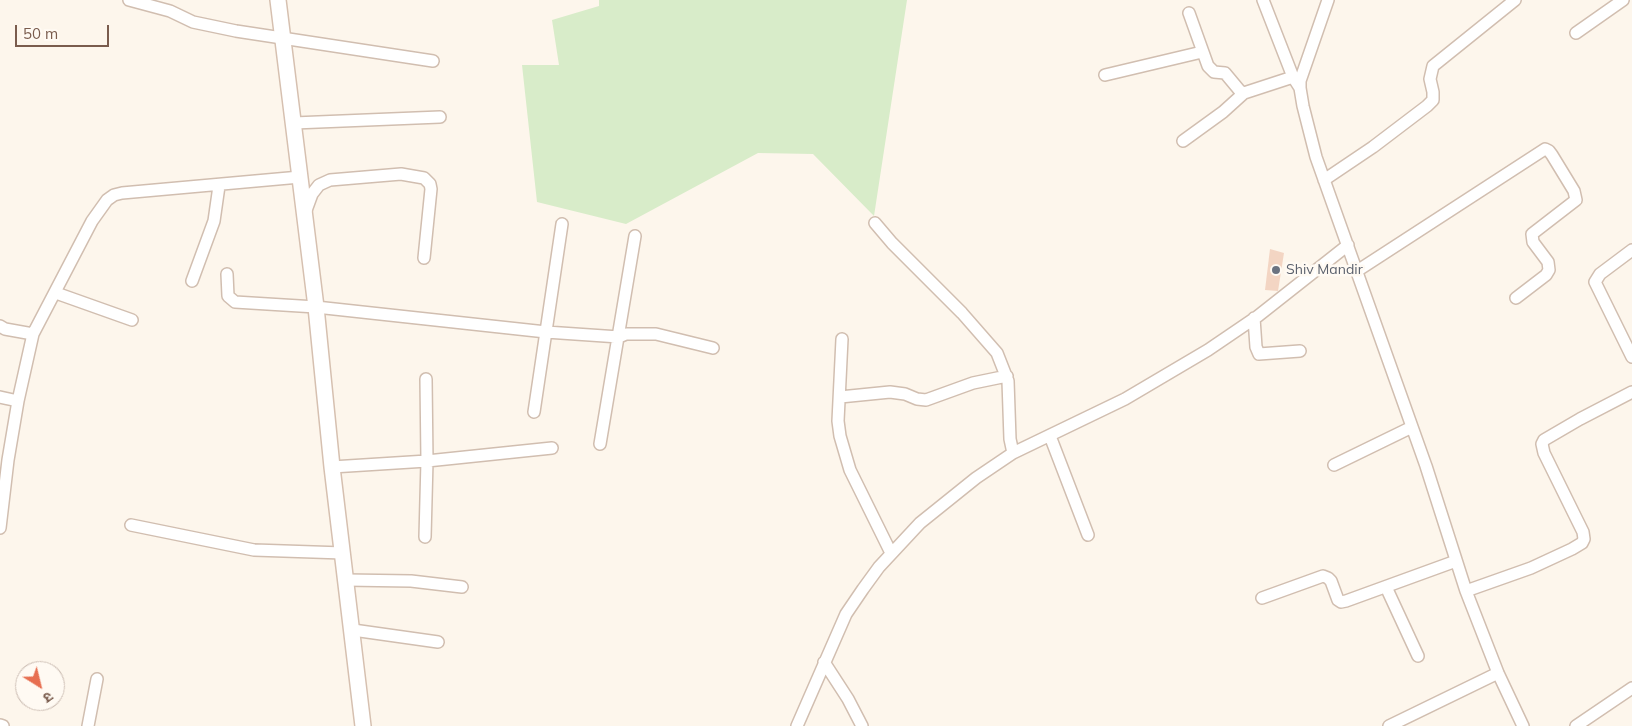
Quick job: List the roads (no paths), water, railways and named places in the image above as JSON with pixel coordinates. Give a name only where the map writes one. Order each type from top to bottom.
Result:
[{"type":"street","points":[[129,0],[170,11],[193,22],[236,32],[433,61]]},
{"type":"street","points":[[278,0],[305,213],[332,467],[363,726]]},
{"type":"street","points":[[1263,0],[1293,77],[1300,88],[1309,133],[1324,180],[1412,427],[1466,591],[1498,673],[1522,726]]},
{"type":"street","points":[[1300,88],[1303,73],[1328,0]]},
{"type":"street","points":[[1324,180],[1373,147],[1428,106],[1433,100],[1430,79],[1433,66],[1515,0]]},
{"type":"street","points":[[1576,32],[1623,0]]},
{"type":"street","points":[[1189,13],[1202,52],[1211,70],[1225,73],[1236,87],[1244,92]]},
{"type":"street","points":[[1105,75],[1202,52]]},
{"type":"street","points":[[1183,141],[1223,112],[1244,92],[1293,77]]},
{"type":"street","points":[[294,123],[440,117]]},
{"type":"street","points":[[1358,271],[1545,149],[1549,150],[1566,176],[1574,191],[1576,200],[1532,234],[1533,242],[1548,262],[1549,270],[1546,275],[1516,298]]},
{"type":"street","points":[[305,213],[312,194],[319,185],[330,180],[401,174],[424,178],[432,189],[424,258]]},
{"type":"street","points":[[0,528],[4,460],[33,334],[56,293],[92,220],[107,200],[114,195],[122,193],[219,186],[300,177]]},
{"type":"street","points":[[192,281],[214,221],[219,186]]},
{"type":"street","points":[[875,223],[997,353],[1007,376],[1009,388],[1010,439],[1013,453]]},
{"type":"street","points":[[534,412],[562,224]]},
{"type":"street","points":[[600,444],[635,236]]},
{"type":"street","points":[[797,726],[846,614],[862,589],[891,553],[920,523],[958,492],[1013,453],[1117,403],[1187,363],[1254,318],[1348,246]]},
{"type":"street","points":[[1632,250],[1600,274],[1595,282],[1632,357]]},
{"type":"street","points":[[227,274],[228,296],[235,302],[316,308],[546,332],[618,337],[626,334],[656,334],[713,348]]},
{"type":"street","points":[[56,293],[132,320]]},
{"type":"street","points":[[1254,318],[1256,347],[1259,354],[1300,351]]},
{"type":"street","points":[[0,326],[5,329],[33,334]]},
{"type":"street","points":[[842,339],[838,421],[840,436],[850,470],[891,553]]},
{"type":"street","points":[[840,397],[890,392],[926,400],[974,383],[1007,376]]},
{"type":"street","points":[[425,537],[427,461],[426,379]]},
{"type":"street","points":[[1466,591],[1531,568],[1572,550],[1582,543],[1584,538],[1583,532],[1544,453],[1542,444],[1544,440],[1580,419],[1632,392]]},
{"type":"street","points":[[0,397],[18,401]]},
{"type":"street","points":[[1334,465],[1412,427]]},
{"type":"street","points":[[1050,436],[1088,534]]},
{"type":"street","points":[[332,467],[427,461],[552,448]]},
{"type":"street","points":[[131,525],[254,550],[343,552]]},
{"type":"street","points":[[1262,598],[1323,576],[1328,578],[1334,594],[1342,602],[1456,561]]},
{"type":"street","points":[[346,580],[411,581],[462,587]]},
{"type":"street","points":[[1386,587],[1418,656]]},
{"type":"street","points":[[353,630],[438,642]]},
{"type":"street","points":[[824,662],[848,699],[862,726]]},
{"type":"street","points":[[1389,726],[1498,673]]},
{"type":"street","points":[[88,726],[97,678]]},
{"type":"street","points":[[1576,726],[1632,688]]},
{"type":"place","name":"Shiv Mandir","points":[[1276,270]]}]
